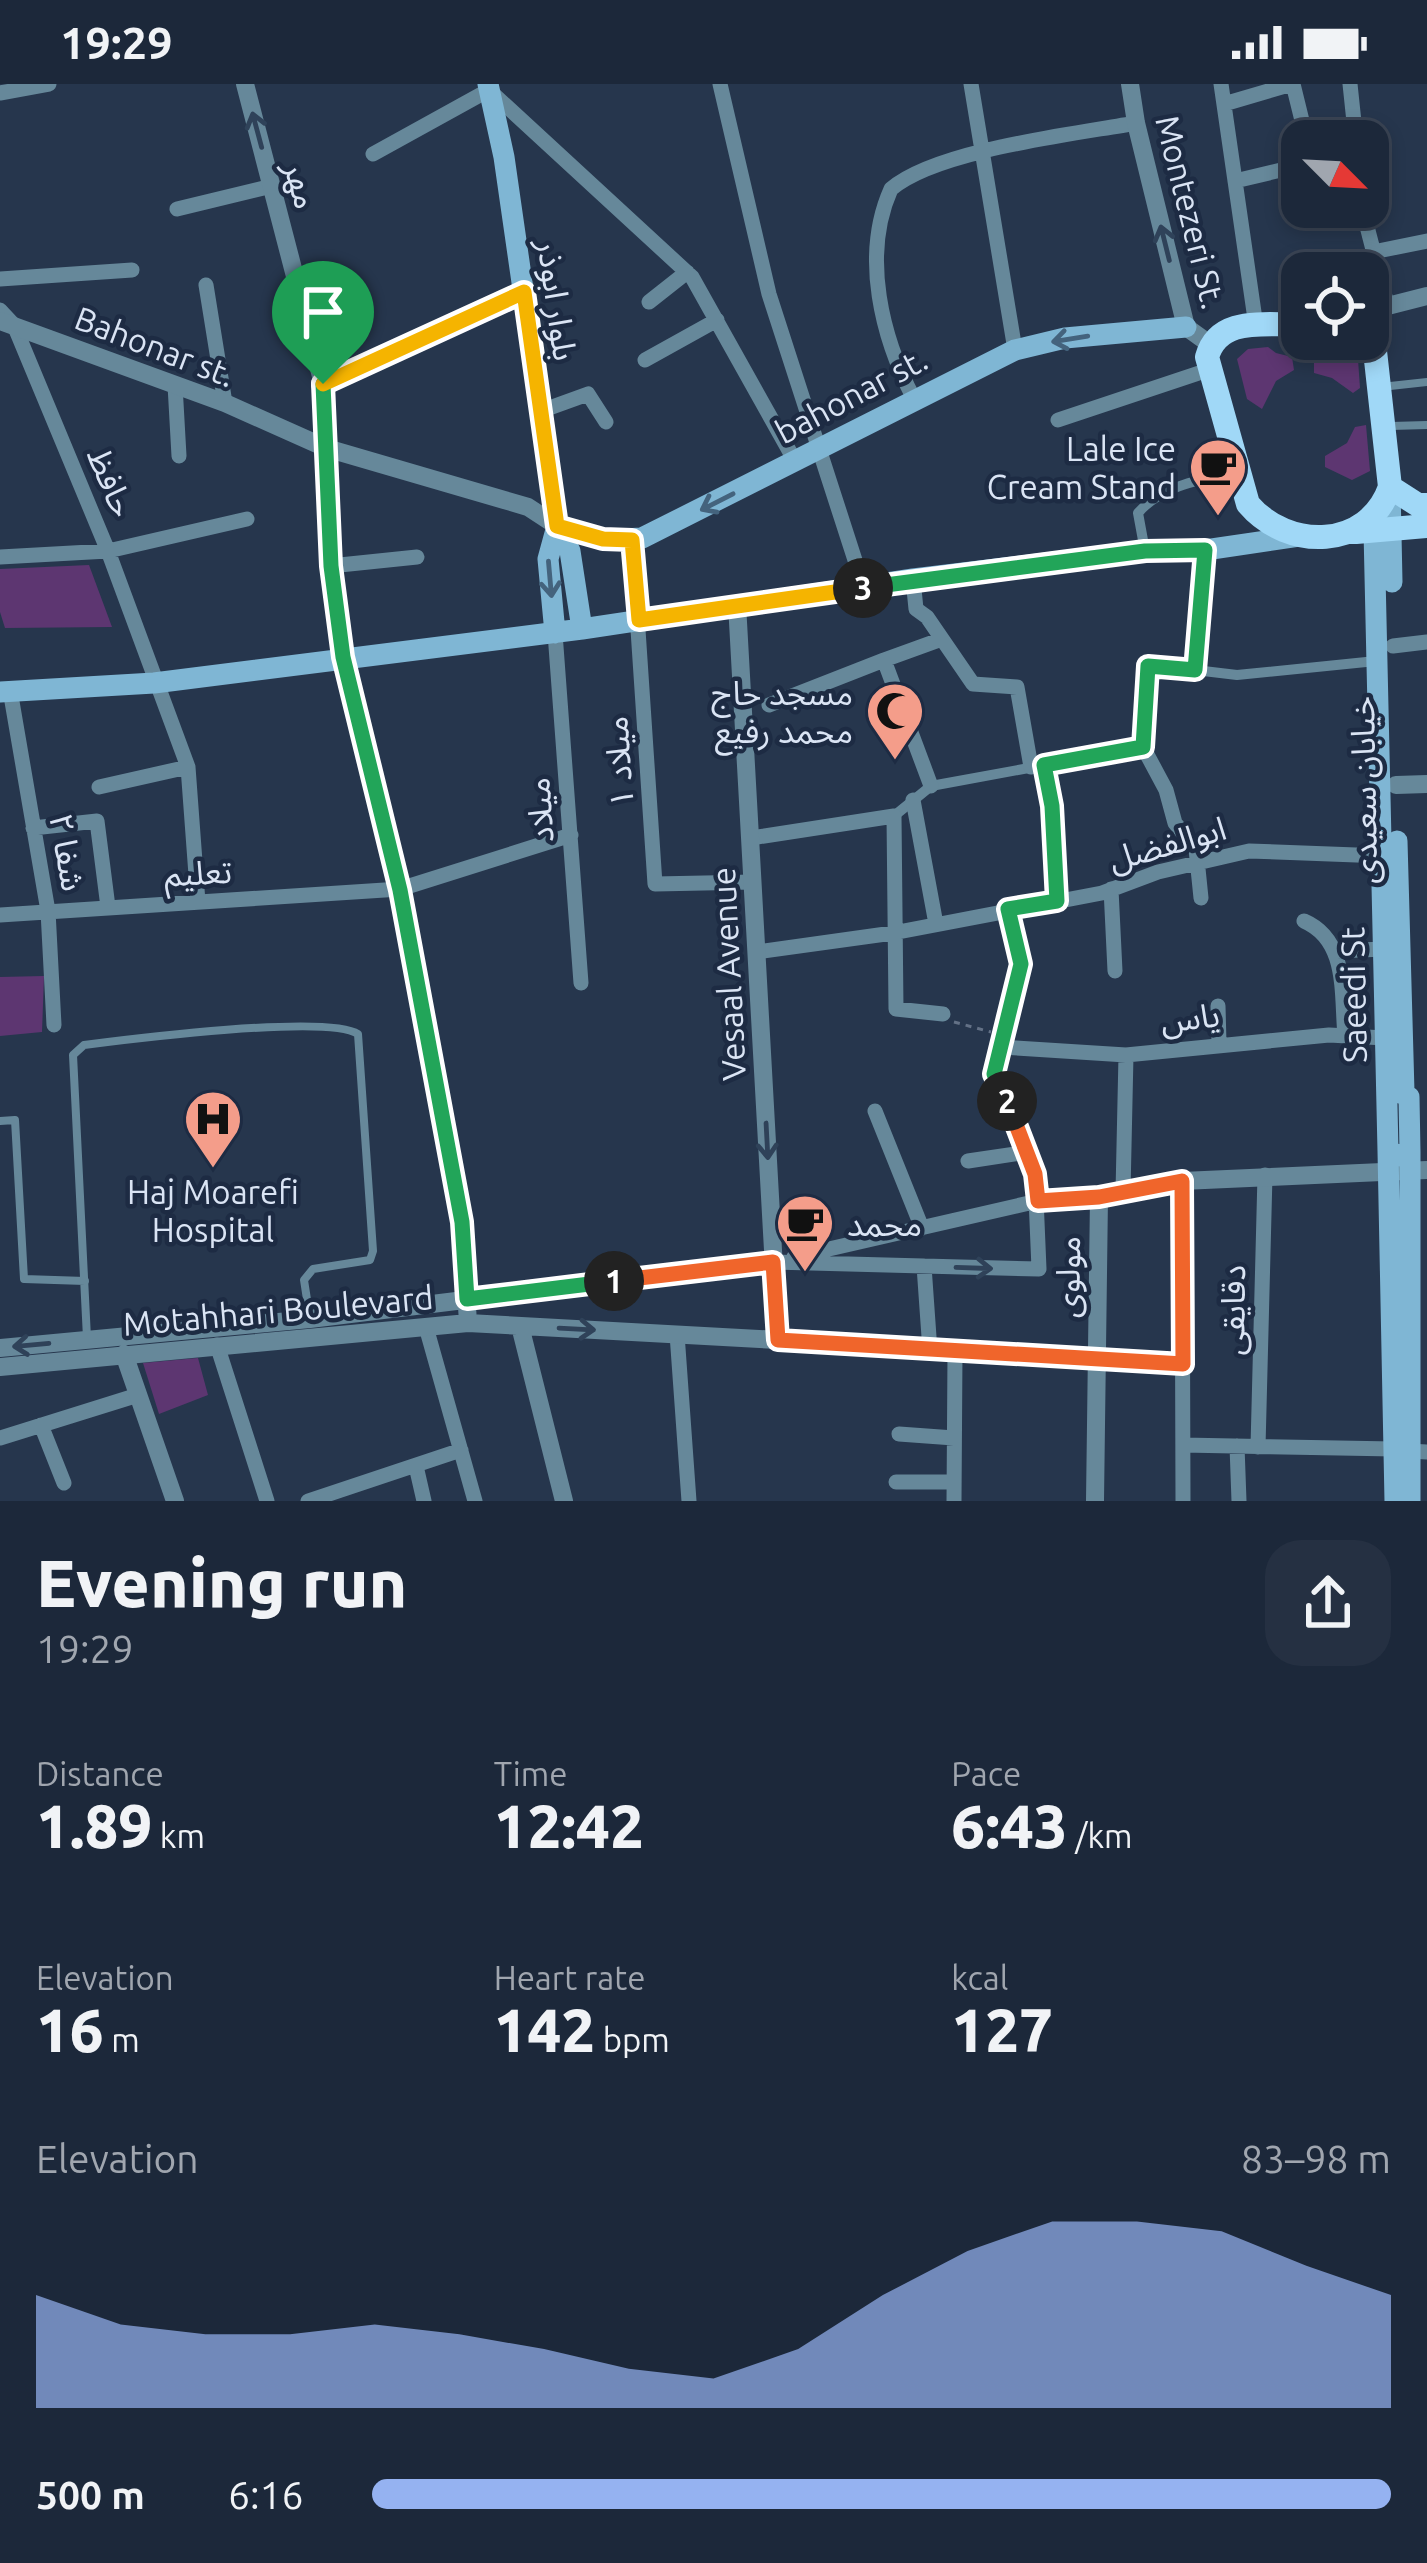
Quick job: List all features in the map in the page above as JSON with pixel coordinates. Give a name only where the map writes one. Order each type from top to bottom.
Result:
[{"type":"main road","name":"بلوار ابوذر","points":[[488,87],[504,157],[557,526]]},
{"type":"main road","points":[[1281,325],[1228,327],[1210,357],[1248,504],[1261,519],[1299,536]]},
{"type":"main road","name":"bahonar st.","points":[[632,540],[660,532],[1015,350],[1065,338],[1186,327]]},
{"type":"main road","points":[[1373,531],[1371,521],[1390,487],[1377,360]]},
{"type":"main road","points":[[1390,487],[1418,506],[1427,505]]},
{"type":"main road","points":[[1373,531],[1390,487]]},
{"type":"main road","points":[[557,526],[603,539],[632,540]]},
{"type":"main road","points":[[557,526],[570,550],[582,629]]},
{"type":"main road","points":[[555,633],[548,559],[557,526]]},
{"type":"main road","points":[[5,691],[154,683],[555,633],[914,579],[1145,551],[1208,550],[1299,536],[1427,526]]},
{"type":"main road","name":"Saeedi St","points":[[1373,531],[1386,653],[1385,1038],[1408,1099],[1412,1163],[1410,1450],[1395,1501]]},
{"type":"main road","name":"خیابان سعیدی","points":[[1386,653],[1408,1099]]},
{"type":"main road","points":[[1410,1501],[1412,1163]]},
{"type":"street","points":[[0,93],[50,84]]},
{"type":"street","name":"مهر","points":[[245,84],[323,384],[331,566],[343,657],[400,890],[462,1222],[468,1323]]},
{"type":"street","points":[[720,84],[769,294],[864,588]]},
{"type":"street","points":[[970,84],[1015,350]]},
{"type":"street","name":"Montezeri St.","points":[[1130,84],[1186,327],[1210,357]]},
{"type":"street","points":[[1221,84],[1256,326]]},
{"type":"street","points":[[1224,104],[1293,84],[1302,120]]},
{"type":"street","points":[[1350,84],[1354,120]]},
{"type":"street","points":[[373,154],[488,87],[687,272],[795,461]]},
{"type":"street","points":[[914,399],[899,370],[882,314],[878,271],[883,214],[897,184],[981,152],[1136,123]]},
{"type":"street","points":[[1235,181],[1281,170]]},
{"type":"street","points":[[178,209],[272,186]]},
{"type":"street","points":[[1367,228],[1373,252],[1427,241]]},
{"type":"street","points":[[0,279],[132,270]]},
{"type":"street","points":[[649,302],[687,272]]},
{"type":"street","points":[[206,285],[225,403]]},
{"type":"street","points":[[323,384],[524,292]]},
{"type":"street","points":[[1389,305],[1427,296]]},
{"type":"street","name":"حافظ","points":[[0,310],[108,551],[188,767],[198,902]]},
{"type":"street","points":[[645,360],[717,320]]},
{"type":"street","name":"Bahonar st.","points":[[7,323],[225,403],[326,448],[528,507],[557,526]]},
{"type":"street","points":[[1058,420],[1210,357]]},
{"type":"street","points":[[176,385],[179,456]]},
{"type":"street","points":[[541,411],[588,394],[606,422]]},
{"type":"street","points":[[1145,551],[1138,513],[1148,500],[1238,470]]},
{"type":"street","points":[[0,556],[108,551],[248,518]]},
{"type":"street","name":"میلاد ۱","points":[[632,540],[656,884],[753,882]]},
{"type":"street","points":[[1195,670],[1208,550]]},
{"type":"street","points":[[331,566],[417,557]]},
{"type":"street","points":[[914,579],[916,609],[973,684],[1017,687],[1052,806],[1057,901]]},
{"type":"street","name":"Vesaal Avenue","points":[[737,604],[778,1340]]},
{"type":"street","name":"میلاد","points":[[555,633],[580,983]]},
{"type":"street","points":[[769,704],[942,639]]},
{"type":"street","points":[[1201,898],[1196,849],[1175,823],[1166,790],[1143,747],[1148,666],[1237,675],[1386,653],[1427,642]]},
{"type":"street","points":[[884,660],[931,786]]},
{"type":"street","name":"شفا ۲","points":[[5,691],[48,911],[54,1025]]},
{"type":"street","points":[[751,838],[894,816],[931,786],[1143,747]]},
{"type":"street","points":[[99,787],[188,767]]},
{"type":"street","points":[[1396,784],[1427,784]]},
{"type":"street","points":[[913,800],[936,924]]},
{"type":"street","points":[[894,816],[896,1009],[944,1013]]},
{"type":"street","points":[[33,828],[97,821],[108,907]]},
{"type":"street","name":"تعلیم","points":[[0,915],[400,890],[571,835]]},
{"type":"street","name":"ابوالفضل","points":[[757,952],[893,933],[1111,890],[1157,872],[1249,851],[1383,856]]},
{"type":"street","points":[[1111,890],[1115,971]]},
{"type":"street","points":[[773,1262],[1039,1269],[1038,1201],[1028,1152],[994,1074],[1021,964],[1008,909]]},
{"type":"street","points":[[1304,921],[1321,928],[1336,951],[1345,1036]]},
{"type":"street","points":[[1336,951],[1384,950]]},
{"type":"street","points":[[1218,1006],[1219,1043]]},
{"type":"street","name":"یاس","points":[[1003,1041],[1126,1055],[1219,1043],[1385,1038]]},
{"type":"street","points":[[1123,1192],[1126,1055]]},
{"type":"street","points":[[875,1111],[922,1228]]},
{"type":"street","points":[[968,1161],[1028,1152]]},
{"type":"street","points":[[773,1262],[1038,1201],[1099,1197],[1182,1181],[1412,1163]]},
{"type":"street","name":"دقایقی","points":[[1258,1447],[1265,1175]]},
{"type":"street","points":[[1182,1181],[1183,1501]]},
{"type":"street","name":"مولوی","points":[[1095,1501],[1099,1197]]},
{"type":"street","name":"Motahhari Boulevard","points":[[0,1367],[88,1348],[773,1262]]},
{"type":"street","points":[[924,1266],[930,1351]]},
{"type":"street","name":"Motahhari Boulevard","points":[[0,1348],[88,1348],[124,1354],[468,1323],[778,1340]]},
{"type":"street","points":[[520,1326],[564,1501]]},
{"type":"street","points":[[426,1327],[475,1501]]},
{"type":"street","points":[[677,1334],[689,1501]]},
{"type":"street","points":[[778,1340],[1183,1364]]},
{"type":"street","points":[[218,1346],[267,1501]]},
{"type":"street","points":[[954,1501],[955,1353]]},
{"type":"street","points":[[124,1354],[175,1501]]},
{"type":"street","points":[[0,1438],[139,1395]]},
{"type":"street","points":[[41,1425],[64,1484]]},
{"type":"street","points":[[899,1434],[954,1438]]},
{"type":"street","points":[[1183,1445],[1410,1450]]},
{"type":"street","points":[[1237,1446],[1239,1501]]},
{"type":"street","points":[[319,1499],[461,1450]]},
{"type":"street","points":[[416,1466],[424,1501]]},
{"type":"street","points":[[896,1482],[954,1482]]},
{"type":"lane","points":[[1379,388],[1427,382]]},
{"type":"lane","points":[[1383,426],[1427,425]]},
{"type":"lane","points":[[88,1348],[74,1094],[77,1048],[188,1035],[344,1028],[358,1034],[373,1251],[370,1261],[313,1269],[304,1280],[310,1318]]},
{"type":"lane","points":[[0,1121],[15,1120],[24,1279],[85,1281]]},
{"type":"path","points":[[944,1013],[955,1023],[1003,1041]]},
{"type":"shaded area","points":[[1268,347],[1281,354],[1281,360],[1292,360],[1294,370],[1276,381],[1262,409],[1247,399],[1237,359],[1248,349]]},
{"type":"shaded area","points":[[1314,360],[1358,360],[1360,388],[1353,393],[1332,378],[1314,373]]},
{"type":"shaded area","points":[[1366,425],[1370,471],[1352,480],[1325,467],[1325,456],[1347,443],[1355,427]]},
{"type":"shaded area","points":[[89,565],[112,627],[5,628],[0,612],[0,569]]},
{"type":"shaded area","points":[[44,976],[42,1032],[0,1036],[0,977]]},
{"type":"shaded area","points":[[198,1358],[208,1395],[159,1414],[143,1363]]},
{"type":"place","name":"Lale Ice Cream Stand","points":[[1218,518]]},
{"type":"place","name":"مسجد حاج محمد رفیع","points":[[895,762]]},
{"type":"place","name":"Haj Moarefi Hospital","points":[[213,1170]]},
{"type":"place","name":"محمد","points":[[805,1274]]},
{"type":"route","points":[[524,292],[557,526],[603,539],[632,540],[639,620],[914,579],[1145,551],[1205,550],[1195,670],[1148,666],[1143,747],[1044,765],[1052,806],[1057,901],[1008,909],[1021,964],[994,1074],[1020,1128],[1038,1201],[1099,1197],[1182,1181],[1183,1364],[778,1340],[773,1262],[467,1299],[462,1222],[400,890],[343,657],[331,566],[323,384],[524,292]]}]
